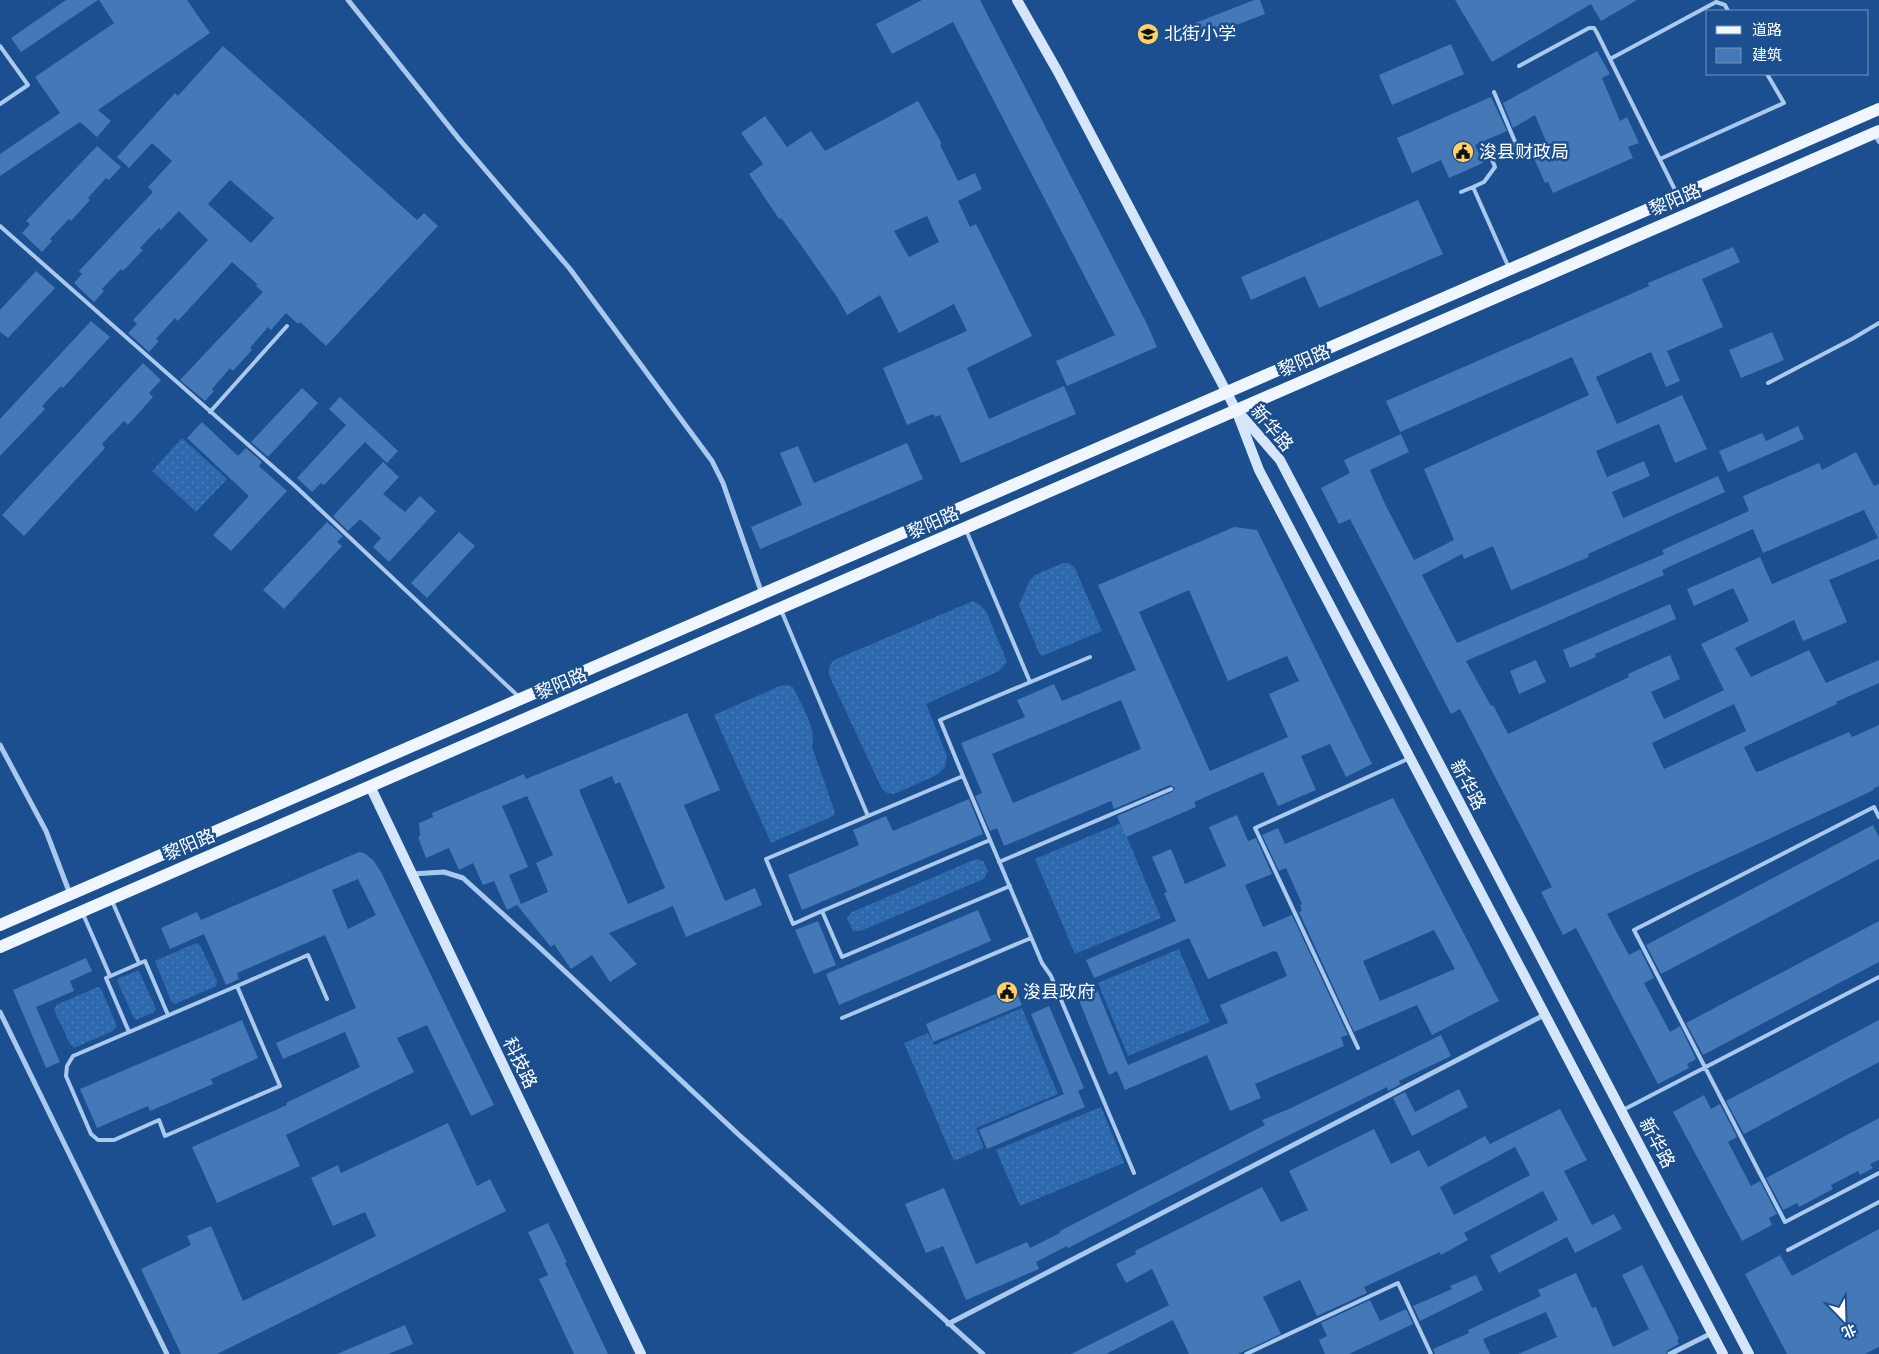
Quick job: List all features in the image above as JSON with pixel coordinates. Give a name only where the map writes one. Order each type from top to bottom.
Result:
[{"type":"main road","points":[[1017,0],[1063,81],[1236,410]]},
{"type":"main road","name":"黎阳路","points":[[0,926],[1879,109]]},
{"type":"main road","name":"黎阳路","points":[[0,947],[1236,410],[1878,135]]},
{"type":"main road","name":"新华路","points":[[1236,410],[1259,470],[1723,1354]]},
{"type":"main road","name":"新华路","points":[[1236,410],[1280,460],[1749,1354]]},
{"type":"main road","name":"科技路","points":[[370,786],[641,1354]]},
{"type":"street","points":[[348,0],[459,138],[570,269],[712,462],[723,483],[762,595]]},
{"type":"street","points":[[0,745],[46,831],[70,895]]},
{"type":"street","points":[[412,874],[444,872],[463,878],[738,1134],[983,1354]]},
{"type":"street","points":[[0,1012],[167,1354]]},
{"type":"street","points":[[948,1324],[1544,1015]]},
{"type":"street","points":[[1670,1354],[1712,1333]]},
{"type":"lane","points":[[1610,59],[1716,2],[1724,5],[1727,10]]},
{"type":"lane","points":[[1520,66],[1589,28],[1594,28],[1678,196]]},
{"type":"lane","points":[[0,46],[28,85],[0,104]]},
{"type":"lane","points":[[1660,158],[1784,103],[1768,75]]},
{"type":"lane","points":[[1461,192],[1484,182],[1495,167],[1490,155],[1516,144],[1494,92]]},
{"type":"lane","points":[[1473,187],[1510,270]]},
{"type":"lane","points":[[0,226],[295,486],[522,699]]},
{"type":"lane","points":[[1768,383],[1879,323]]},
{"type":"lane","points":[[210,412],[287,326]]},
{"type":"lane","points":[[965,528],[1030,682]]},
{"type":"lane","points":[[780,608],[868,816]]},
{"type":"lane","points":[[1090,657],[940,720],[1042,964],[1051,976],[1134,1173]]},
{"type":"lane","points":[[1358,1048],[1255,828],[1410,758]]},
{"type":"lane","points":[[963,776],[766,859],[793,924],[990,840]]},
{"type":"lane","points":[[999,862],[1171,790]]},
{"type":"lane","points":[[1879,817],[1874,806],[1634,930],[1785,1222],[1879,1173]]},
{"type":"lane","points":[[822,911],[842,957],[1010,886]]},
{"type":"lane","points":[[111,898],[139,963]]},
{"type":"lane","points":[[82,911],[110,976]]},
{"type":"lane","points":[[842,1018],[1032,938]]},
{"type":"lane","points":[[237,986],[280,1086],[165,1136],[158,1120],[114,1140],[98,1140],[91,1134],[66,1076],[67,1066],[73,1056],[308,955],[327,999]]},
{"type":"lane","points":[[129,1032],[106,978],[139,963],[145,961],[168,1015]]},
{"type":"lane","points":[[1621,1111],[1879,978]]},
{"type":"lane","points":[[1788,1250],[1879,1202]]},
{"type":"lane","points":[[1246,1354],[1398,1283],[1431,1354]]},
{"type":"shaded area","points":[[182,438],[227,479],[196,512],[152,471]]},
{"type":"shaded area","points":[[1063,563],[1069,563],[1075,568],[1102,631],[1042,656],[1039,653],[1019,605],[1030,580],[1035,575]]},
{"type":"shaded area","points":[[973,601],[986,611],[1007,662],[999,671],[926,704],[947,756],[945,767],[937,775],[894,794],[887,793],[882,789],[829,675],[830,665],[834,660]]},
{"type":"shaded area","points":[[788,685],[793,687],[810,724],[813,740],[812,747],[835,812],[833,816],[771,843],[714,715],[780,686]]},
{"type":"shaded area","points":[[1121,823],[1161,918],[1075,954],[1035,859]]},
{"type":"shaded area","points":[[976,859],[983,861],[988,871],[984,879],[860,931],[853,931],[847,918],[852,912]]},
{"type":"shaded area","points":[[196,943],[200,945],[217,981],[216,986],[175,1004],[171,1001],[155,961]]},
{"type":"shaded area","points":[[1179,949],[1210,1022],[1128,1056],[1098,983]]},
{"type":"shaded area","points":[[139,971],[156,1009],[154,1012],[136,1020],[117,981],[119,978]]},
{"type":"shaded area","points":[[98,987],[101,989],[117,1026],[113,1031],[74,1048],[70,1044],[54,1010],[56,1005]]},
{"type":"shaded area","points":[[1022,1008],[1058,1094],[976,1128],[984,1148],[954,1161],[904,1043],[928,1033],[934,1045]]},
{"type":"shaded area","points":[[1101,1107],[1124,1163],[1020,1206],[996,1150]]},
{"type":"building","points":[[66,0],[98,0],[21,52],[11,38]]},
{"type":"building","points":[[99,0],[187,0],[210,33],[98,110],[111,121],[97,137],[80,122],[0,176],[0,154],[60,113],[35,77],[114,23]]},
{"type":"building","points":[[922,0],[980,0],[1146,322],[1157,347],[1067,386],[1056,361],[1115,335],[953,22],[892,54],[876,24]]},
{"type":"building","points":[[1254,0],[1260,0],[1265,14],[1197,40],[1190,25]]},
{"type":"building","points":[[1455,0],[1637,0],[1601,21],[1591,4],[1492,62]]},
{"type":"building","points":[[1451,44],[1464,74],[1392,105],[1379,75]]},
{"type":"building","points":[[223,46],[417,220],[424,213],[438,226],[326,346],[300,322],[298,324],[286,313],[271,330],[268,327],[250,348],[252,350],[233,371],[230,368],[212,389],[214,391],[205,401],[180,380],[263,292],[256,286],[257,284],[232,262],[178,321],[175,318],[156,339],[159,341],[149,352],[128,333],[137,324],[133,320],[208,240],[179,211],[140,248],[143,250],[102,289],[104,291],[94,302],[74,283],[82,274],[79,271],[153,192],[148,187],[172,161],[152,143],[129,168],[117,157],[175,93],[178,96]],"holes":[[[230,180],[274,218],[251,243],[208,204]]]},
{"type":"building","points":[[1597,51],[1610,74],[1602,78],[1620,121],[1627,117],[1639,143],[1628,147],[1633,158],[1553,193],[1548,182],[1545,183],[1534,158],[1550,151],[1535,115],[1513,128],[1503,103]]},
{"type":"building","points":[[1491,97],[1507,131],[1475,145],[1483,163],[1449,178],[1441,160],[1412,173],[1397,138]]},
{"type":"building","points":[[918,101],[942,144],[940,145],[958,181],[975,173],[982,189],[958,201],[970,227],[976,224],[1032,336],[967,368],[989,419],[1064,386],[1076,414],[961,463],[940,415],[935,417],[933,414],[907,425],[883,368],[967,331],[954,304],[899,333],[880,295],[847,315],[837,297],[803,248],[781,218],[779,219],[749,174],[763,164],[741,133],[765,116],[787,147],[811,131],[825,151]],"holes":[[[927,216],[939,242],[909,257],[894,231]]]},
{"type":"building","points":[[97,146],[121,167],[109,180],[106,178],[71,221],[69,219],[50,239],[52,241],[42,252],[22,233],[30,224],[26,221]]},
{"type":"building","points":[[1418,200],[1443,254],[1319,308],[1305,276],[1251,300],[1241,277]]},
{"type":"building","points":[[1733,247],[1740,262],[1702,279],[1723,327],[1667,351],[1680,381],[1666,387],[1651,352],[1596,377],[1617,424],[1682,395],[1707,449],[1675,463],[1659,424],[1596,451],[1607,477],[1644,461],[1650,476],[1612,492],[1623,518],[1718,476],[1725,492],[1588,554],[1589,557],[1511,590],[1493,546],[1464,559],[1462,554],[1422,575],[1457,643],[1664,554],[1662,550],[1749,511],[1743,496],[1819,463],[1822,470],[1856,452],[1874,486],[1879,484],[1879,559],[1829,580],[1847,622],[1803,641],[1794,620],[1735,648],[1751,677],[1809,650],[1826,683],[1879,660],[1879,683],[1744,747],[1756,772],[1849,732],[1852,737],[1879,725],[1879,786],[1607,914],[1629,955],[1640,949],[1654,978],[1644,983],[1670,1032],[1680,1026],[1696,1059],[1687,1064],[1689,1068],[1658,1084],[1576,928],[1563,935],[1541,892],[1552,887],[1460,709],[1451,714],[1350,519],[1339,524],[1321,488],[1350,473],[1344,460],[1401,434],[1409,452],[1370,470],[1385,504],[1414,560],[1454,540],[1424,469],[1589,395],[1572,357],[1400,432],[1386,401],[1649,286],[1648,283]],"holes":[[[1864,510],[1878,538],[1772,584],[1760,557],[1687,589],[1694,606],[1733,588],[1749,621],[1701,644],[1724,690],[1664,719],[1651,692],[1680,679],[1670,655],[1628,674],[1629,677],[1508,734],[1466,661],[1664,575],[1662,570],[1753,529],[1763,553]],[[1734,704],[1746,731],[1664,769],[1652,743]]]},
{"type":"building","points":[[36,271],[55,288],[8,338],[0,332],[0,310]]},
{"type":"building","points":[[91,321],[110,337],[63,388],[61,386],[42,406],[45,409],[0,456],[0,419]]},
{"type":"building","points":[[1772,332],[1784,360],[1741,378],[1729,350]]},
{"type":"building","points":[[143,363],[161,380],[149,393],[153,397],[128,425],[124,421],[102,444],[105,448],[24,536],[2,515]]},
{"type":"building","points":[[302,388],[318,403],[268,457],[251,442]]},
{"type":"building","points":[[340,397],[398,451],[387,463],[365,442],[324,485],[321,483],[312,492],[297,478],[346,425],[329,409]]},
{"type":"building","points":[[202,422],[238,456],[246,448],[262,462],[259,466],[287,491],[231,551],[213,535],[249,496],[187,438]]},
{"type":"building","points":[[1798,426],[1804,439],[1728,472],[1719,451],[1762,433],[1766,441]]},
{"type":"building","points":[[907,443],[923,479],[760,549],[751,527],[802,505],[780,453],[798,446],[814,483]]},
{"type":"building","points":[[383,462],[399,477],[383,494],[405,512],[420,496],[436,511],[389,562],[373,547],[381,538],[360,519],[348,531],[333,516]]},
{"type":"building","points":[[327,522],[343,536],[337,542],[342,546],[284,609],[263,590]]},
{"type":"building","points":[[1234,527],[1257,530],[1372,764],[1346,777],[1330,744],[1301,756],[1316,790],[1278,806],[1263,772],[1194,802],[1196,807],[1126,837],[1117,816],[1172,792],[1175,788],[1170,785],[1114,809],[1111,801],[1004,846],[997,828],[990,831],[975,796],[982,793],[961,743],[1025,717],[1017,700],[1054,684],[1062,701],[1136,670],[1098,585]],"holes":[[[1189,590],[1228,681],[1287,656],[1299,681],[1269,694],[1288,737],[1210,771],[1139,612]],[[1121,700],[1141,749],[1013,803],[992,754]]]},
{"type":"building","points":[[459,532],[475,546],[427,598],[411,583]]},
{"type":"building","points":[[1670,604],[1676,619],[1595,654],[1596,657],[1570,668],[1563,650]]},
{"type":"building","points":[[1536,660],[1546,682],[1519,694],[1510,671]]},
{"type":"building","points":[[687,713],[720,790],[684,805],[725,901],[755,888],[762,905],[686,937],[673,906],[609,933],[637,964],[610,982],[592,955],[571,969],[554,944],[551,947],[517,905],[507,910],[494,881],[483,885],[473,863],[459,870],[449,848],[426,858],[418,837],[420,836],[419,823],[433,817],[432,813],[524,774],[526,779]],"holes":[[[612,776],[615,784],[620,782],[665,888],[628,904],[579,790]],[[527,796],[553,855],[536,863],[548,892],[521,904],[509,875],[528,867],[502,806]]]},
{"type":"building","points":[[1393,798],[1499,1001],[1432,1035],[1417,1005],[1354,1032],[1299,912],[1302,911],[1300,905],[1302,904],[1286,868],[1279,871],[1262,835],[1278,828],[1285,844]],"holes":[[[1434,930],[1455,969],[1380,1001],[1363,961]]]},
{"type":"building","points":[[969,799],[983,834],[802,910],[788,875],[859,845],[853,830],[886,816],[893,831]]},
{"type":"building","points":[[1237,815],[1248,841],[1256,838],[1272,874],[1245,885],[1263,927],[1292,915],[1348,1035],[1341,1037],[1344,1046],[1255,1084],[1261,1098],[1230,1111],[1207,1055],[1125,1090],[1117,1071],[1109,1075],[1077,995],[1096,987],[1128,1065],[1228,1023],[1220,1005],[1287,976],[1277,952],[1274,951],[1208,979],[1189,938],[1094,978],[1086,960],[1176,921],[1164,893],[1167,892],[1152,857],[1171,849],[1185,884],[1226,866],[1209,827]]},
{"type":"building","points":[[1873,825],[1879,837],[1879,859],[1661,974],[1646,945]]},
{"type":"building","points":[[359,852],[364,853],[373,860],[381,872],[494,1105],[471,1116],[427,1025],[397,1038],[414,1072],[286,1135],[300,1166],[217,1203],[192,1147],[287,1105],[286,1103],[360,1067],[345,1032],[283,1059],[276,1043],[356,1008],[325,935],[237,973],[239,979],[226,985],[204,934],[170,949],[161,928],[197,912],[201,920]],"holes":[[[358,879],[376,915],[348,929],[332,890]]]},
{"type":"building","points":[[978,910],[991,941],[839,1005],[826,974]]},
{"type":"building","points":[[818,921],[836,965],[814,974],[795,930]]},
{"type":"building","points":[[1879,921],[1879,962],[1703,1055],[1686,1023]]},
{"type":"building","points":[[86,958],[92,971],[70,981],[74,991],[36,1007],[60,1062],[46,1068],[13,990]]},
{"type":"building","points":[[1014,986],[1022,1005],[933,1042],[926,1024]]},
{"type":"building","points":[[1049,1006],[1084,1088],[1078,1091],[1085,1107],[987,1149],[979,1130],[1064,1094],[1031,1014]]},
{"type":"building","points":[[242,1020],[258,1058],[211,1079],[213,1084],[150,1111],[148,1106],[97,1128],[80,1089]]},
{"type":"building","points":[[1879,1020],[1879,1062],[1744,1134],[1726,1101]]},
{"type":"building","points":[[1441,1035],[1451,1056],[1399,1081],[1401,1084],[1388,1091],[1387,1087],[1068,1248],[1067,1246],[1036,1262],[1039,1269],[966,1300],[943,1246],[926,1253],[905,1204],[944,1188],[976,1264],[1027,1242],[1030,1248],[1265,1125],[1262,1120],[1289,1109]]},
{"type":"building","points":[[1459,1089],[1468,1107],[1412,1136],[1393,1098],[1405,1092],[1415,1112]]},
{"type":"building","points":[[1704,1095],[1711,1109],[1720,1104],[1737,1137],[1728,1142],[1751,1186],[1760,1181],[1777,1214],[1769,1218],[1772,1225],[1742,1241],[1673,1112]]},
{"type":"building","points":[[1560,1109],[1587,1160],[1564,1171],[1592,1225],[1614,1214],[1622,1229],[1575,1253],[1567,1237],[1499,1273],[1490,1256],[1558,1220],[1543,1191],[1464,1233],[1468,1240],[1441,1255],[1440,1252],[1364,1287],[1367,1293],[1317,1316],[1300,1280],[1263,1297],[1281,1334],[1238,1354],[1189,1354],[1173,1320],[1106,1354],[1071,1354],[1169,1305],[1152,1269],[1126,1283],[1116,1264],[1136,1254],[1135,1251],[1262,1187],[1281,1222],[1308,1210],[1289,1171],[1374,1129],[1391,1164],[1419,1150],[1428,1167],[1485,1136],[1490,1144]],"holes":[[[1515,1147],[1530,1175],[1454,1215],[1440,1187]]]},
{"type":"building","points":[[1879,1118],[1879,1160],[1870,1164],[1873,1168],[1860,1175],[1858,1171],[1831,1185],[1833,1189],[1799,1207],[1797,1203],[1783,1210],[1766,1178]]},
{"type":"building","points":[[448,1123],[477,1186],[490,1179],[506,1211],[217,1354],[181,1354],[141,1269],[191,1245],[187,1236],[211,1226],[243,1301],[376,1236],[365,1212],[333,1226],[311,1178],[338,1165],[341,1173]]},
{"type":"building","points":[[548,1223],[608,1354],[574,1354],[539,1279],[548,1275],[528,1232]]},
{"type":"building","points":[[1879,1229],[1879,1347],[1865,1354],[1787,1354],[1745,1274],[1780,1255],[1792,1276]]},
{"type":"building","points":[[1642,1265],[1679,1339],[1677,1340],[1679,1344],[1668,1350],[1666,1354],[1518,1354],[1557,1337],[1546,1312],[1483,1339],[1490,1354],[1435,1354],[1433,1349],[1469,1333],[1468,1330],[1541,1296],[1538,1290],[1576,1273],[1592,1308],[1596,1307],[1613,1347],[1649,1329],[1622,1275]]},
{"type":"building","points":[[1476,1275],[1483,1290],[1420,1321],[1413,1306],[1452,1289],[1450,1286]]},
{"type":"building","points":[[1370,1300],[1380,1321],[1406,1309],[1413,1324],[1349,1354],[1325,1354],[1319,1340],[1327,1336],[1321,1323]]},
{"type":"building","points":[[405,1325],[413,1344],[388,1354],[337,1354]]},
{"type":"place","name":"北街小学","points":[[1148,34]]},
{"type":"place","name":"浚县财政局","points":[[1463,152]]},
{"type":"place","name":"浚县政府","points":[[1007,992]]}]
